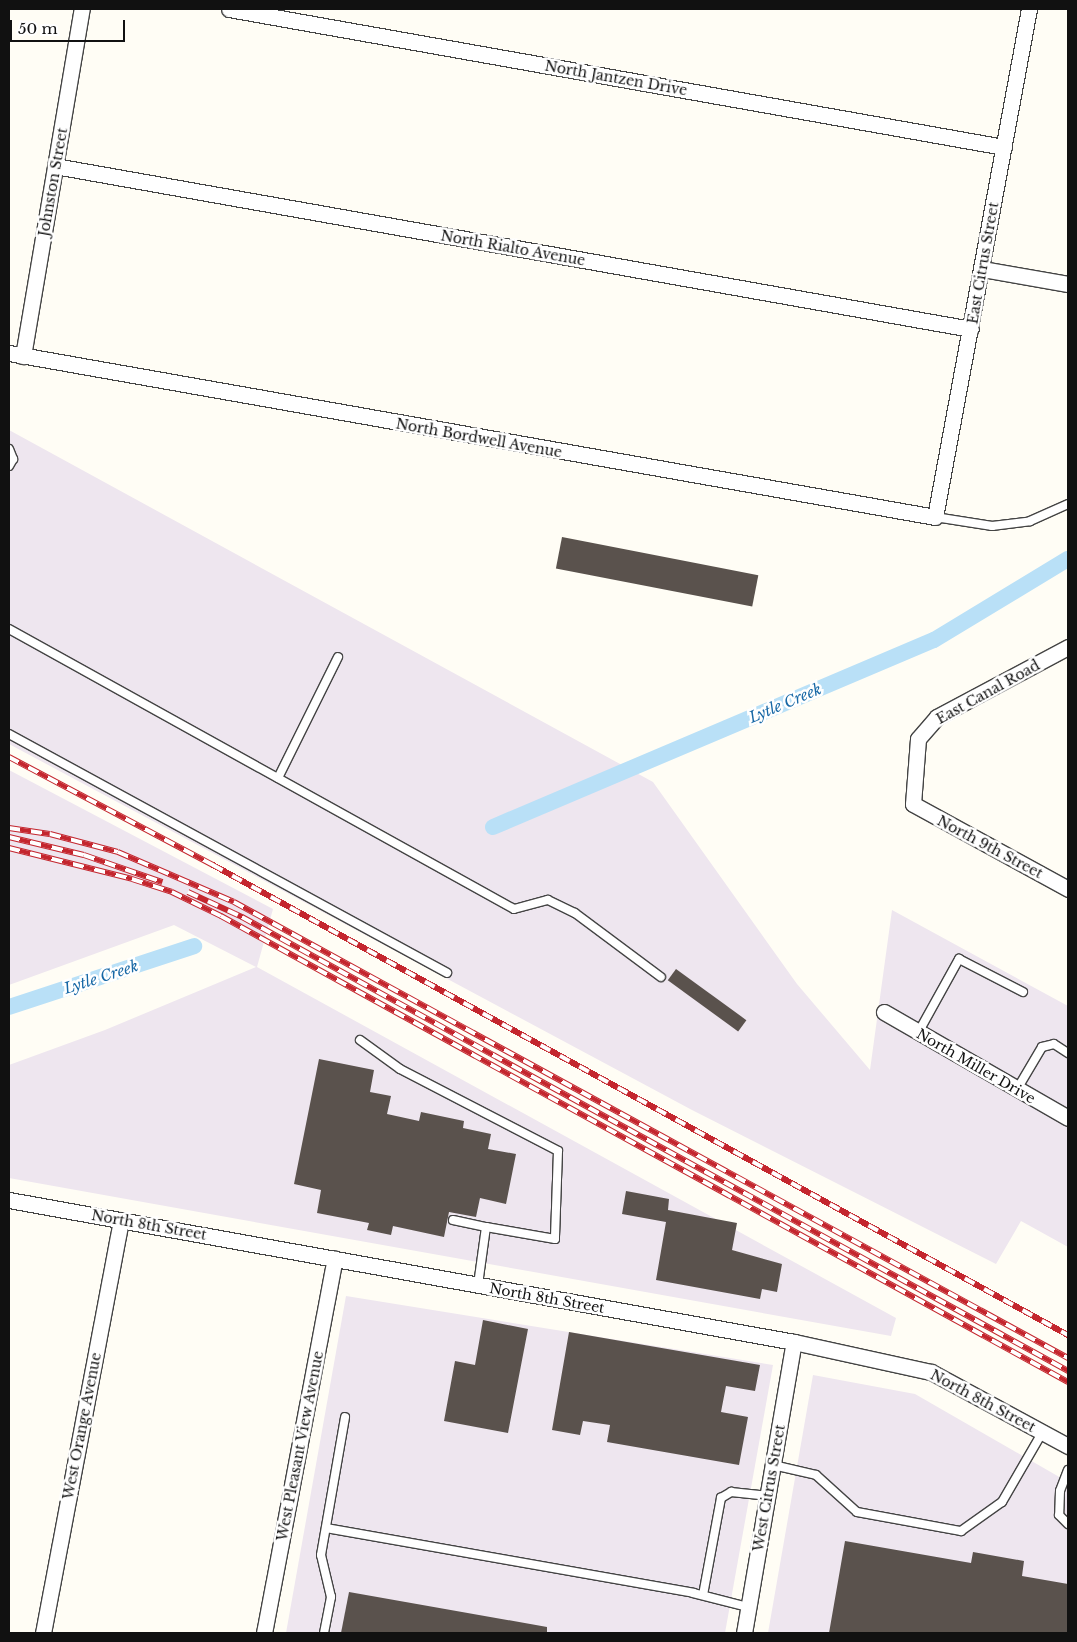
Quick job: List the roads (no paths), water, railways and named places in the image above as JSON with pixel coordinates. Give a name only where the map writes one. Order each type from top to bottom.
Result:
[{"type":"street","name":"Johnston Street","points":[[16,355],[55,166],[82,9]]},
{"type":"street","name":"North Jantzen Drive","points":[[229,9],[1004,147]]},
{"type":"street","name":"East Citrus Street","points":[[935,516],[1029,9]]},
{"type":"street","name":"North Rialto Avenue","points":[[55,166],[971,329]]},
{"type":"street","points":[[982,269],[1068,284]]},
{"type":"street","name":"North Bordwell Avenue","points":[[16,355],[935,516]]},
{"type":"street","name":"East Canal Road","points":[[912,804],[918,739],[937,717],[1067,650]]},
{"type":"street","name":"North 9th Street","points":[[912,804],[1068,889]]},
{"type":"street","name":"North Miller Drive","points":[[884,1012],[1016,1091],[1068,1118]]},
{"type":"street","name":"North 8th Street","points":[[9,1200],[794,1342],[931,1372],[1068,1446]]},
{"type":"street","name":"West Orange Avenue","points":[[43,1633],[121,1220]]},
{"type":"street","name":"West Pleasant View Avenue","points":[[264,1633],[335,1260]]},
{"type":"street","name":"West Citrus Street","points":[[744,1633],[794,1342]]},
{"type":"lane","points":[[9,449],[12,459],[9,466]]},
{"type":"lane","points":[[935,516],[992,526],[1030,521],[1068,504]]},
{"type":"lane","points":[[9,629],[514,909],[548,900],[575,912],[661,976]]},
{"type":"lane","points":[[278,778],[338,657]]},
{"type":"lane","points":[[9,734],[447,973]]},
{"type":"lane","points":[[918,1033],[960,959],[1023,992]]},
{"type":"lane","points":[[360,1040],[400,1069],[558,1151],[555,1240],[453,1220]]},
{"type":"lane","points":[[1016,1091],[1042,1047],[1054,1044],[1068,1053]]},
{"type":"lane","points":[[478,1285],[486,1227]]},
{"type":"lane","points":[[324,1633],[331,1596],[321,1555],[345,1417]]},
{"type":"lane","points":[[773,1466],[816,1475],[857,1512],[961,1531],[1002,1502],[1042,1432]]},
{"type":"lane","points":[[1068,1470],[1060,1491],[1059,1515],[1068,1524]]},
{"type":"lane","points":[[704,1595],[720,1498],[731,1492],[767,1496]]},
{"type":"lane","points":[[326,1528],[704,1595],[748,1607]]},
{"type":"waterway","name":"Lytle Creek","points":[[493,827],[934,640],[1068,559]]},
{"type":"waterway","name":"Lytle Creek","points":[[9,1007],[194,946]]},
{"type":"railway","points":[[9,757],[213,865],[1068,1335]]},
{"type":"railway","points":[[9,828],[50,834],[118,852],[234,902],[1068,1358]]},
{"type":"railway","points":[[9,837],[84,855],[162,882]]},
{"type":"railway","points":[[9,848],[132,879],[172,892],[221,916],[1068,1382]]},
{"type":"railway","points":[[188,892],[242,917],[1068,1371]]}]
